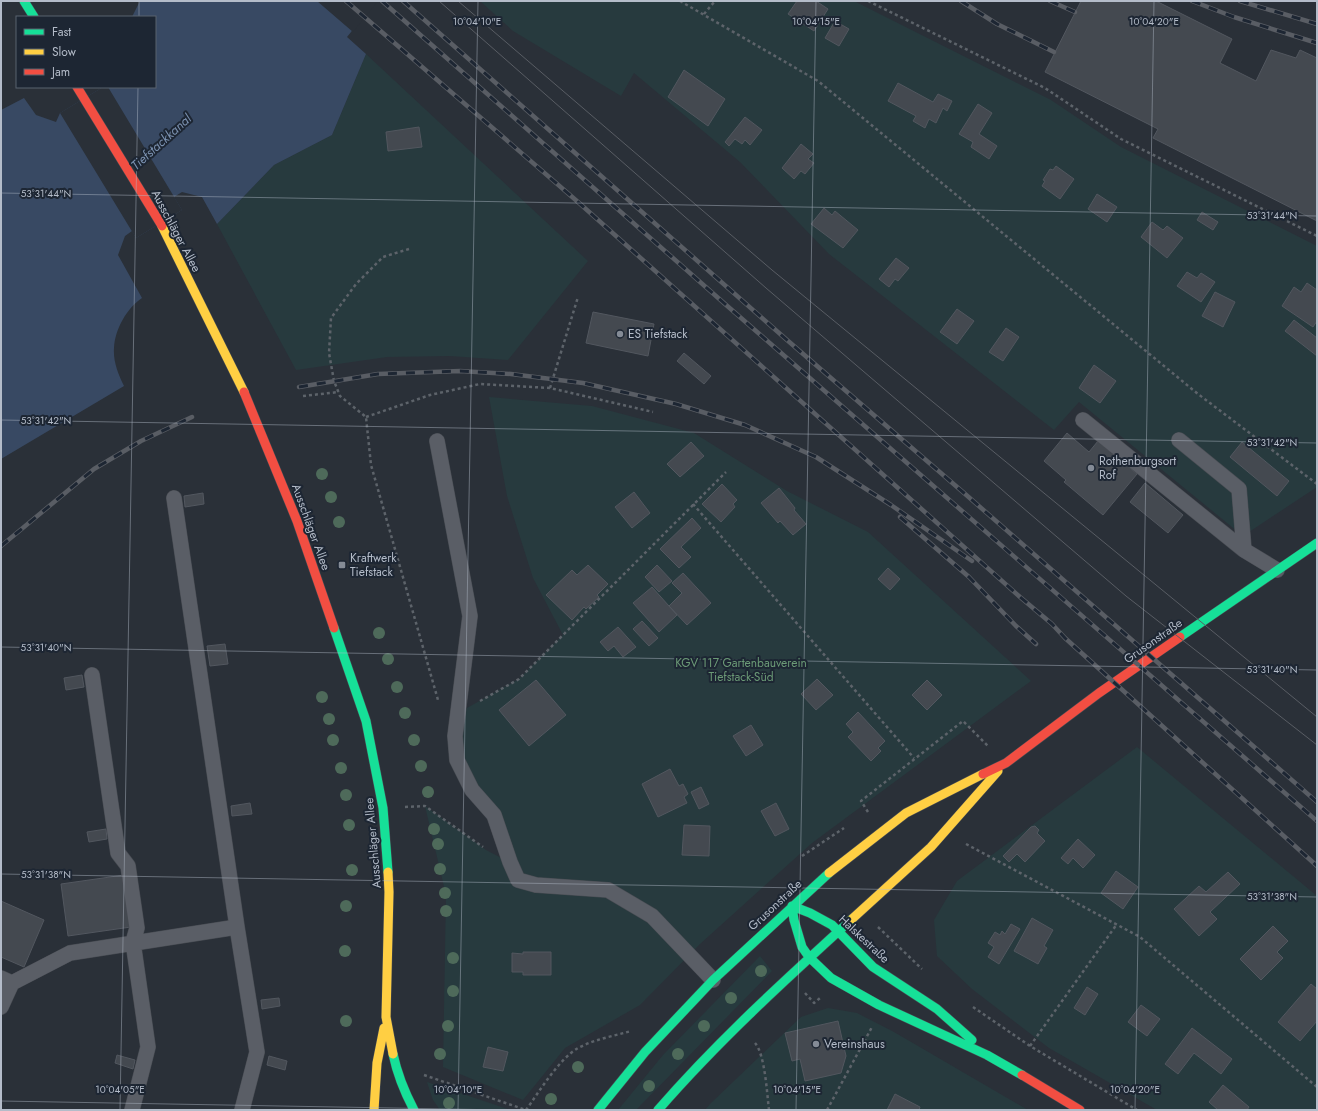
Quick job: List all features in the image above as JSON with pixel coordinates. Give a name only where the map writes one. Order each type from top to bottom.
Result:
[{"type":"street","points":[[24,1],[33,16]]},
{"type":"street","name":"Ausschläger Allee","points":[[78,88],[160,224],[241,384],[297,521],[366,721],[383,808],[389,892],[386,1017],[377,1063],[375,1109]]},
{"type":"street","name":"Grusonstraße","points":[[598,1110],[645,1052],[713,980],[831,871],[906,813],[1006,763],[1099,693],[1317,543]]},
{"type":"street","name":"Grusonstraße","points":[[658,1110],[690,1073],[738,1025],[809,957],[931,847],[1006,763]]},
{"type":"street","name":"Halskestraße","points":[[792,906],[820,918],[838,931],[873,967],[937,1009],[988,1054]]},
{"type":"street","name":"Halskestraße","points":[[792,906],[802,947],[809,957],[826,974],[837,982],[879,1005],[988,1054],[1080,1110]]},
{"type":"street","name":"Ausschläger Allee","points":[[386,1017],[395,1065],[414,1110]]},
{"type":"lane","points":[[1083,420],[1244,550],[1278,570]]},
{"type":"lane","points":[[1179,440],[1239,489],[1244,550]]},
{"type":"lane","points":[[437,441],[470,616],[455,736],[457,760],[472,790],[494,815],[510,862],[518,880],[536,885],[608,890],[652,916],[713,980]]},
{"type":"lane","points":[[174,498],[237,927],[257,1052],[242,1110]]},
{"type":"lane","points":[[92,675],[118,853],[128,866],[137,928],[133,942],[148,1047],[132,1110]]},
{"type":"lane","points":[[1,1007],[6,980],[70,953],[237,927]]},
{"type":"path","points":[[680,1],[818,81],[1192,389],[1317,484]]},
{"type":"path","points":[[704,14],[715,1]]},
{"type":"path","points":[[868,1],[1045,88],[1121,139],[1317,236]]},
{"type":"path","points":[[409,250],[383,257],[356,284],[331,318],[329,353],[334,381],[340,396],[366,417],[371,465],[438,701]]},
{"type":"path","points":[[550,388],[578,297]]},
{"type":"path","points":[[366,417],[430,395],[480,384],[550,388],[653,412]]},
{"type":"path","points":[[304,396],[339,392]]},
{"type":"path","points":[[458,713],[519,679],[726,472]]},
{"type":"path","points":[[693,504],[914,758]]},
{"type":"path","points":[[868,813],[861,801],[963,721],[1006,763]]},
{"type":"path","points":[[383,808],[425,806],[486,850],[510,862]]},
{"type":"path","points":[[802,856],[848,826]]},
{"type":"path","points":[[944,833],[1140,937],[1317,1087]]},
{"type":"path","points":[[861,910],[922,969]]},
{"type":"path","points":[[1030,1046],[1117,924]]},
{"type":"path","points":[[805,993],[814,1003]]},
{"type":"path","points":[[972,1006],[1030,1046],[1137,1110]]},
{"type":"path","points":[[827,1110],[874,1023]]},
{"type":"path","points":[[738,1025],[758,1046],[765,1073],[769,1110]]},
{"type":"path","points":[[395,1065],[526,1110],[567,1057],[578,1049],[602,1039],[632,1031]]},
{"type":"green space","points":[[480,1],[854,1],[1051,100],[1121,147],[1317,246],[1317,487],[1243,536],[1079,402],[1054,430],[829,254],[740,162],[634,73],[621,96],[513,31]]},
{"type":"green space","points":[[366,54],[588,261],[508,360],[450,356],[387,357],[296,370],[217,224],[274,165],[332,135]]},
{"type":"green space","name":"KGV 117 Gartenbauverein Tiefstack-Süd","points":[[489,397],[592,406],[694,433],[787,491],[868,532],[1031,681],[812,843],[700,944],[640,1005],[565,1048],[523,1100],[443,1067],[446,895],[425,806],[486,850],[509,862],[494,815],[457,760],[458,713],[519,679],[563,635],[533,578],[507,496]]},
{"type":"green space","points":[[1137,747],[1317,896],[1317,1110],[1157,1110],[1049,1048],[972,989],[937,956],[934,920],[957,881]]},
{"type":"green space","points":[[760,956],[772,971],[636,1110],[618,1110],[663,1055]]},
{"type":"green space","points":[[828,1008],[857,1013],[894,1032],[1028,1110],[705,1110],[801,1017]]},
{"type":"green space","points":[[427,1082],[511,1110],[440,1110],[433,1100]]},
{"type":"water","name":"Tiefstackkanal","points":[[140,1],[376,1],[347,37],[366,54],[332,135],[274,165],[217,224],[202,197],[182,192],[174,197],[182,210],[136,238],[132,231],[125,236],[118,255],[142,298],[131,307],[127,313],[119,326],[115,341],[115,363],[124,386],[1,459],[1,110],[24,98],[36,115],[56,122],[60,113],[101,88],[156,88],[156,16],[132,16]]},
{"type":"pier","points":[[317,1],[378,1],[353,32]]},
{"type":"pier","points":[[101,88],[109,88],[182,210],[136,238],[60,113]]},
{"type":"building","points":[[797,1],[816,1],[828,9],[814,31],[788,14]]},
{"type":"building","points":[[1081,1],[1156,1],[1232,39],[1220,63],[1256,81],[1271,50],[1296,58],[1300,50],[1317,58],[1317,221],[1153,138],[1158,129],[1045,72]]},
{"type":"building","points":[[835,21],[849,29],[839,46],[825,38]]},
{"type":"building","points":[[684,70],[725,99],[708,126],[668,97]]},
{"type":"building","points":[[898,83],[933,102],[938,94],[952,101],[947,111],[943,108],[936,123],[929,119],[925,128],[913,121],[916,116],[888,101]]},
{"type":"building","points":[[978,104],[992,113],[979,134],[997,146],[989,159],[971,147],[973,142],[959,134]]},
{"type":"building","points":[[745,117],[762,130],[750,145],[745,140],[742,144],[735,139],[729,146],[725,142]]},
{"type":"building","points":[[419,127],[422,147],[388,151],[386,132]]},
{"type":"building","points":[[801,144],[813,154],[808,159],[814,163],[805,174],[801,171],[794,179],[782,168]]},
{"type":"building","points":[[1056,166],[1074,179],[1060,199],[1042,186],[1045,181],[1043,180],[1050,169],[1053,170]]},
{"type":"building","points":[[1097,194],[1117,207],[1107,222],[1088,209]]},
{"type":"building","points":[[824,208],[832,215],[835,211],[858,230],[843,248],[811,224]]},
{"type":"building","points":[[1202,212],[1218,222],[1213,230],[1197,220]]},
{"type":"building","points":[[1152,222],[1163,230],[1167,226],[1183,238],[1167,258],[1141,237]]},
{"type":"building","points":[[896,258],[909,268],[898,281],[895,279],[889,287],[879,279]]},
{"type":"building","points":[[1187,272],[1197,278],[1201,273],[1215,282],[1201,302],[1177,286]]},
{"type":"building","points":[[1307,283],[1317,290],[1317,321],[1313,327],[1282,306],[1294,287],[1301,292]]},
{"type":"building","points":[[1215,292],[1235,302],[1223,327],[1202,316]]},
{"type":"building","points":[[957,309],[974,321],[957,344],[940,332]]},
{"type":"building","name":"ES Tiefstack","points":[[593,312],[654,324],[648,356],[586,343]]},
{"type":"building","points":[[1294,320],[1317,338],[1317,356],[1285,331]]},
{"type":"building","points":[[1006,328],[1019,337],[1003,361],[989,352]]},
{"type":"building","points":[[684,353],[711,376],[704,384],[677,361]]},
{"type":"building","points":[[1094,365],[1116,381],[1100,403],[1079,388]]},
{"type":"building","name":"Rothenburgsort Rof","points":[[1067,433],[1089,452],[1098,441],[1137,474],[1103,515],[1064,482],[1066,480],[1044,461]]},
{"type":"building","points":[[691,442],[704,456],[680,477],[667,464]]},
{"type":"building","points":[[1242,442],[1289,481],[1277,496],[1230,457]]},
{"type":"building","points":[[1145,483],[1183,515],[1168,533],[1130,502]]},
{"type":"building","points":[[722,484],[737,500],[733,504],[735,507],[721,522],[702,504]]},
{"type":"building","points":[[779,488],[795,508],[794,510],[806,524],[793,535],[780,521],[778,523],[761,503]]},
{"type":"building","points":[[634,492],[650,513],[632,528],[615,507]]},
{"type":"building","points":[[203,493],[204,504],[185,507],[184,496]]},
{"type":"building","points":[[692,518],[701,528],[681,547],[691,557],[679,568],[660,549]]},
{"type":"building","points":[[588,565],[608,584],[597,595],[599,597],[586,609],[584,607],[572,620],[546,595],[572,570],[577,575]]},
{"type":"building","points":[[657,565],[672,581],[659,592],[645,577]]},
{"type":"building","points":[[888,568],[900,579],[890,590],[878,579]]},
{"type":"building","points":[[683,573],[711,603],[687,625],[669,606],[682,593],[672,583]]},
{"type":"building","points":[[652,587],[677,615],[659,632],[633,603]]},
{"type":"building","points":[[642,621],[658,638],[649,646],[633,629]]},
{"type":"building","points":[[618,627],[636,647],[623,657],[614,646],[608,651],[600,642]]},
{"type":"building","points":[[225,644],[228,664],[210,666],[207,646]]},
{"type":"building","points":[[82,675],[84,687],[66,690],[64,678]]},
{"type":"building","points":[[817,679],[833,695],[816,710],[801,694]]},
{"type":"building","points":[[536,680],[566,715],[529,746],[499,710]]},
{"type":"building","points":[[927,680],[942,695],[927,710],[912,695]]},
{"type":"building","points":[[858,712],[885,741],[878,748],[881,751],[871,761],[848,737],[853,732],[846,724]]},
{"type":"building","points":[[751,725],[763,745],[746,756],[733,736]]},
{"type":"building","points":[[670,769],[679,786],[683,784],[688,794],[684,797],[687,803],[658,817],[642,784]]},
{"type":"building","points":[[701,787],[709,804],[699,809],[691,792]]},
{"type":"building","points":[[250,803],[252,814],[232,816],[231,806]]},
{"type":"building","points":[[776,803],[789,829],[775,836],[761,811]]},
{"type":"building","points":[[684,825],[710,826],[709,856],[682,855]]},
{"type":"building","points":[[1035,826],[1039,830],[1037,833],[1045,841],[1025,862],[1017,854],[1009,862],[1003,856],[1031,827]]},
{"type":"building","points":[[106,829],[107,839],[89,842],[87,832]]},
{"type":"building","points":[[1078,839],[1095,855],[1083,868],[1073,858],[1068,864],[1061,858]]},
{"type":"building","points":[[1116,871],[1138,887],[1123,909],[1101,893]]},
{"type":"building","points":[[1228,872],[1240,884],[1210,912],[1217,919],[1199,936],[1174,909],[1199,886],[1206,892]]},
{"type":"building","points":[[124,875],[131,927],[68,936],[61,884]]},
{"type":"building","points":[[1,901],[44,920],[24,967],[1,957]]},
{"type":"building","points":[[1032,918],[1053,930],[1044,946],[1047,948],[1038,964],[1014,951]]},
{"type":"building","points":[[1011,924],[1020,929],[999,964],[988,957],[994,947],[988,943],[995,932],[1000,935],[1002,931],[1005,934]]},
{"type":"building","points":[[1273,926],[1288,941],[1277,952],[1283,958],[1261,980],[1240,959]]},
{"type":"building","points":[[523,952],[551,952],[551,975],[523,975],[523,972],[512,972],[512,953],[523,954]]},
{"type":"building","points":[[1311,984],[1317,989],[1317,1021],[1300,1041],[1278,1022]]},
{"type":"building","points":[[1087,987],[1098,994],[1085,1015],[1074,1008]]},
{"type":"building","points":[[279,998],[280,1006],[262,1009],[261,1000]]},
{"type":"building","points":[[1141,1005],[1160,1019],[1147,1036],[1128,1022]]},
{"type":"building","name":"Vereinshaus","points":[[838,1021],[846,1056],[841,1073],[805,1081],[800,1059],[792,1061],[785,1033]]},
{"type":"building","points":[[1192,1028],[1232,1059],[1221,1074],[1194,1053],[1178,1074],[1165,1064]]},
{"type":"building","points":[[488,1047],[508,1052],[503,1071],[483,1067]]},
{"type":"building","points":[[117,1055],[135,1060],[133,1069],[115,1063]]},
{"type":"building","points":[[269,1056],[287,1061],[285,1070],[267,1065]]},
{"type":"building","points":[[1223,1085],[1249,1107],[1247,1110],[1218,1110],[1209,1102]]},
{"type":"building","points":[[895,1094],[920,1107],[919,1110],[887,1110]]},
{"type":"tram line","points":[[439,1],[766,288],[1126,596],[1317,745]]},
{"type":"tram line","points":[[458,1],[772,270],[1317,717]]},
{"type":"railway","points":[[346,1],[578,202],[1052,624],[1065,638],[1317,866]]},
{"type":"railway","points":[[382,1],[725,304],[1317,821]]},
{"type":"railway","points":[[403,1],[787,340],[1317,802]]},
{"type":"railway","points":[[961,1],[997,24],[1054,52]]},
{"type":"railway","points":[[1050,1],[1075,12]]},
{"type":"railway","points":[[1192,1],[1234,17],[1317,43]]},
{"type":"railway","points":[[1240,1],[1317,24]]},
{"type":"railway","points":[[299,387],[378,374],[460,371],[511,374],[583,383],[676,404],[745,425],[816,457],[891,505],[972,561]]},
{"type":"railway","points":[[1,546],[94,469],[141,441],[192,417]]},
{"type":"railway","points":[[900,517],[969,577],[1016,626],[1036,644]]},
{"type":"traffic: fast","points":[[24,1],[33,16]]},
{"type":"traffic: fast","points":[[1180,637],[1317,543]]},
{"type":"traffic: fast","points":[[334,628],[366,721],[383,808],[388,872]]},
{"type":"traffic: fast","points":[[598,1110],[645,1052],[713,980],[829,873]]},
{"type":"traffic: fast","points":[[792,906],[794,920],[802,947],[809,957],[831,978],[879,1005],[987,1055],[1022,1075]]},
{"type":"traffic: fast","points":[[792,906],[810,913],[832,925],[873,967],[937,1009],[972,1040]]},
{"type":"traffic: fast","points":[[658,1110],[728,1035],[852,919]]},
{"type":"traffic: fast","points":[[393,1054],[407,1097],[414,1110]]},
{"type":"traffic: slow","points":[[162,226],[244,392]]},
{"type":"traffic: slow","points":[[852,919],[931,847],[998,771]]},
{"type":"traffic: slow","points":[[829,873],[906,813],[983,774]]},
{"type":"traffic: slow","points":[[388,872],[389,892],[386,1017],[393,1054]]},
{"type":"traffic: slow","points":[[374,1110],[377,1063],[384,1028]]},
{"type":"traffic: jam","points":[[78,88],[162,226]]},
{"type":"traffic: jam","points":[[244,392],[297,521],[334,628]]},
{"type":"traffic: jam","points":[[983,774],[1006,763],[1099,693],[1180,637]]},
{"type":"traffic: jam","points":[[1022,1075],[1080,1110]]},
{"type":"place","name":"ES Tiefstack","points":[[620,334]]},
{"type":"place","name":"Rothenburgsort Rof","points":[[1091,468]]},
{"type":"place","name":"Kraftwerk Tiefstack","points":[[342,565]]},
{"type":"place","name":"Vereinshaus","points":[[816,1044]]}]
